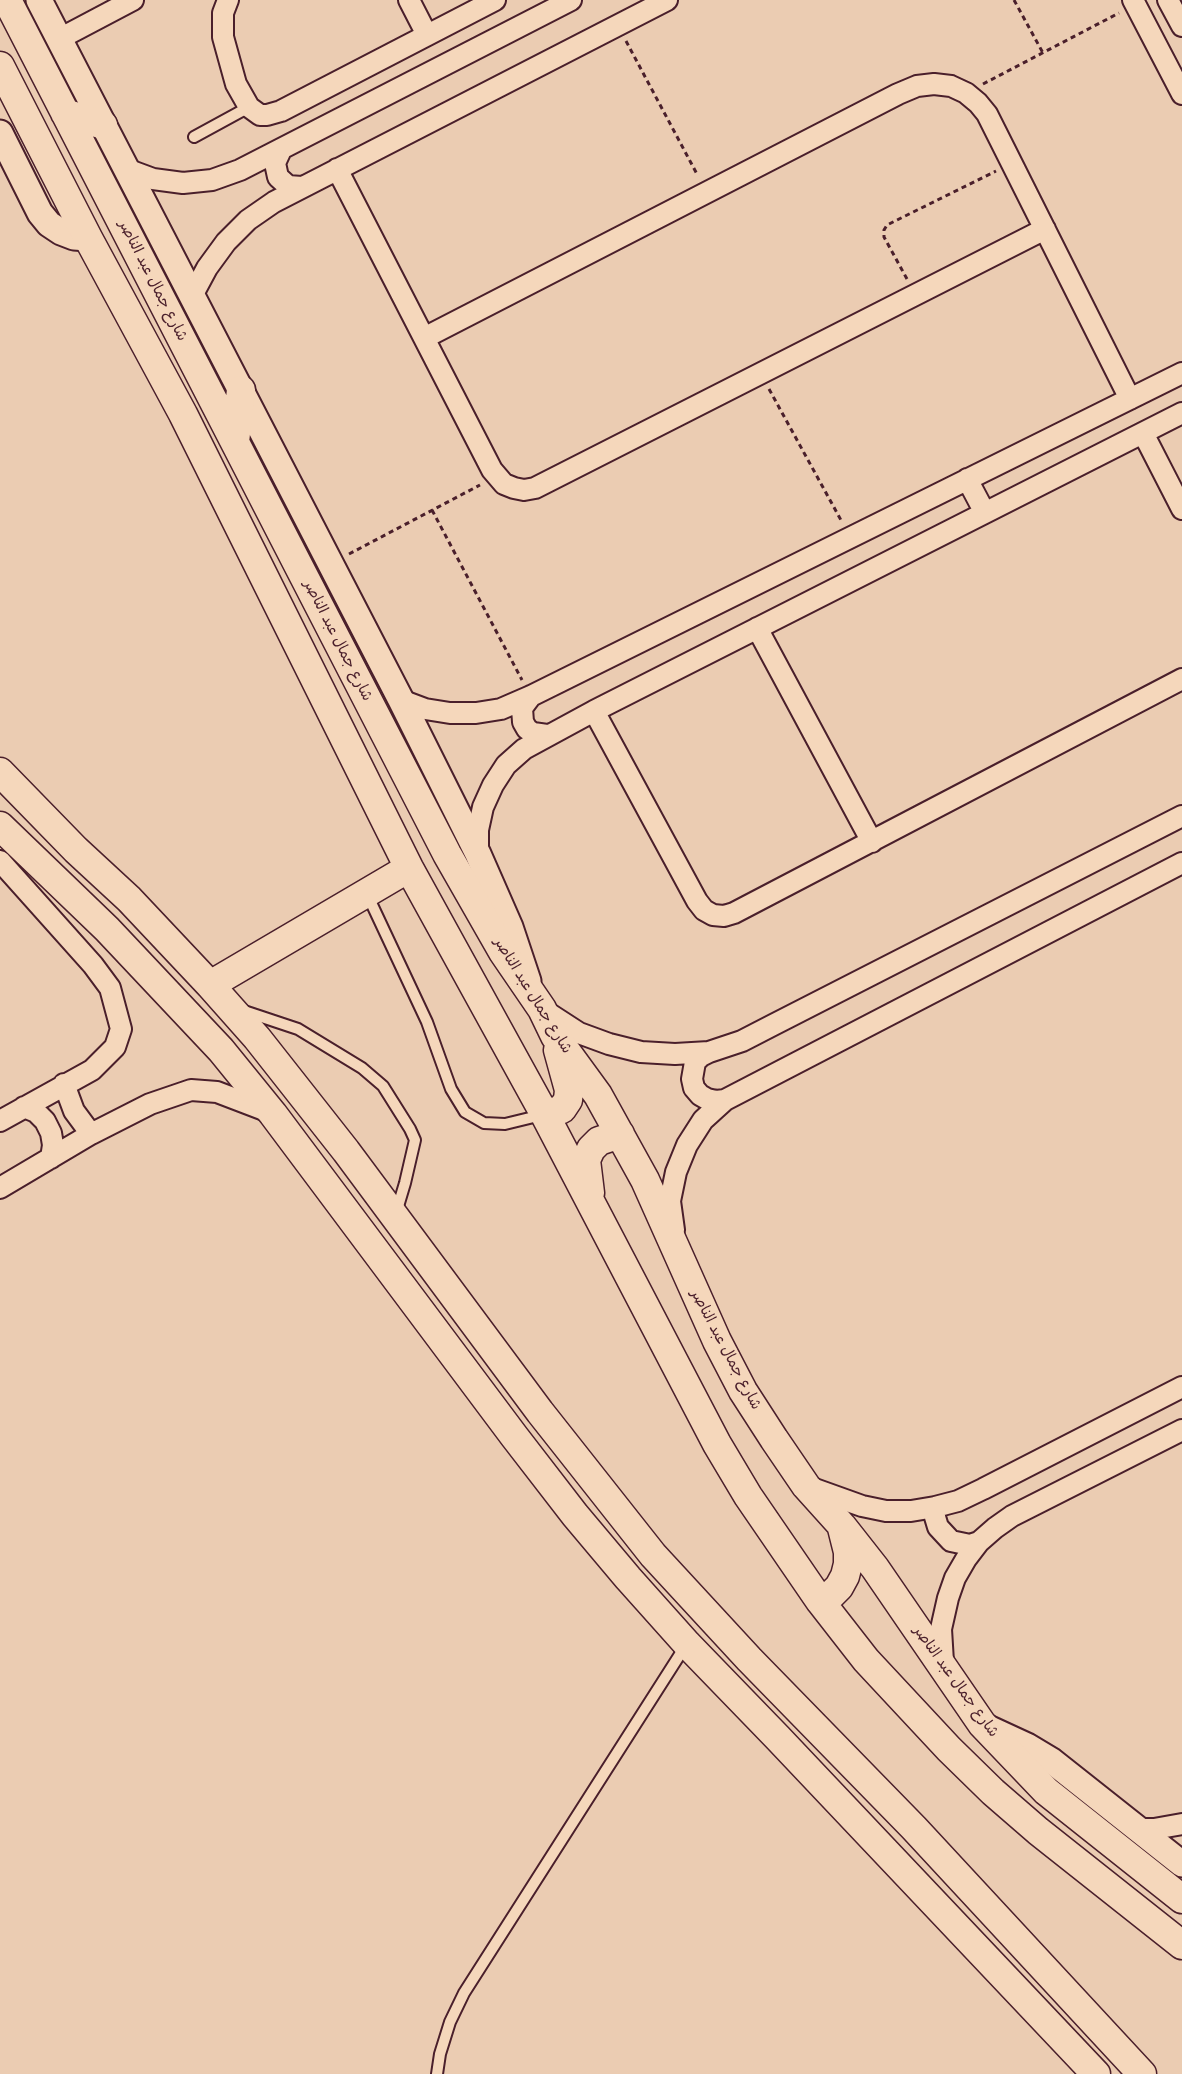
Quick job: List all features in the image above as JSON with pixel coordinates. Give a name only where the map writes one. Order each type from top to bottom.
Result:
[{"type":"main road","name":"شارع جمال عبد الناصر","points":[[7,0],[447,854],[503,952],[538,1004],[555,1036],[598,1095],[645,1180],[717,1341],[744,1391],[806,1486],[842,1526],[875,1568],[955,1688],[982,1724],[1046,1791],[1182,1899]]},
{"type":"main road","points":[[0,66],[88,238],[183,414],[409,868],[545,1115],[717,1444],[772,1533],[820,1601],[866,1660],[906,1706],[992,1792],[1038,1832],[1182,1945]]},
{"type":"main road","points":[[65,113],[104,125]]},
{"type":"main road","points":[[235,442],[241,390]]},
{"type":"main road","points":[[0,772],[76,850],[129,899],[210,985],[302,1093],[540,1412],[653,1555],[749,1659],[920,1835],[1142,2074]]},
{"type":"main road","points":[[0,826],[107,929],[194,1020],[273,1114],[502,1420],[576,1516],[628,1578],[687,1644],[1096,2074]]},
{"type":"main road","points":[[210,985],[409,868]]},
{"type":"main road","points":[[545,1115],[562,1109],[568,1100],[569,1090],[555,1036]]},
{"type":"main road","points":[[592,1206],[586,1160],[591,1149],[599,1141],[620,1134]]},
{"type":"main road","points":[[820,1601],[831,1595],[839,1587],[845,1576],[848,1552],[842,1526]]},
{"type":"main road","points":[[628,1578],[653,1555]]},
{"type":"street","points":[[39,0],[401,700],[478,854],[510,926],[538,1004],[579,1033],[609,1044],[641,1052],[675,1054],[709,1052]]},
{"type":"street","points":[[59,39],[133,0]]},
{"type":"street","points":[[228,0],[223,13],[223,37],[236,84],[248,107],[260,115],[267,116],[281,111],[495,0]]},
{"type":"street","points":[[409,0],[428,35]]},
{"type":"street","points":[[126,169],[153,179],[182,183],[212,180],[240,170],[571,0]]},
{"type":"street","points":[[192,296],[207,268],[226,242],[248,220],[274,202],[617,25],[638,6],[667,0]]},
{"type":"street","points":[[1168,0],[1182,26]]},
{"type":"street","points":[[1134,2],[1182,94]]},
{"type":"street","points":[[424,338],[706,192],[917,86],[934,84],[951,86],[966,93],[978,102],[987,114],[1130,399]]},
{"type":"street","points":[[0,133],[40,213],[49,224],[60,232],[74,237],[88,238]]},
{"type":"street","points":[[281,150],[275,163],[278,176],[288,186],[302,187]]},
{"type":"street","points":[[337,169],[496,476],[504,484],[524,490],[535,488],[760,372],[1045,229]]},
{"type":"street","points":[[401,700],[425,709],[450,714],[476,713],[501,709],[531,696],[1182,373]]},
{"type":"street","points":[[478,854],[478,830],[483,807],[493,785],[506,766],[524,749],[594,711],[1182,413]]},
{"type":"street","points":[[1143,433],[1182,509]]},
{"type":"street","points":[[968,479],[985,512]]},
{"type":"street","points":[[757,628],[872,842]]},
{"type":"street","points":[[594,711],[697,901],[704,910],[713,915],[724,916],[734,914],[1182,679]]},
{"type":"street","points":[[531,696],[522,708],[523,722],[527,729],[533,733],[547,735]]},
{"type":"street","points":[[725,1100],[707,1099],[694,1088],[692,1079],[695,1062],[701,1056],[742,1041],[1182,816]]},
{"type":"street","points":[[0,861],[93,965],[110,988],[120,1029],[116,1047],[92,1070],[0,1121]]},
{"type":"street","points":[[676,1249],[670,1201],[676,1172],[687,1144],[703,1120],[725,1100],[1182,864]]},
{"type":"street","points":[[64,1084],[74,1111],[91,1134]]},
{"type":"street","points":[[0,1188],[91,1134],[150,1104],[191,1090],[217,1092],[273,1114]]},
{"type":"street","points":[[24,1107],[36,1112],[45,1121],[51,1133],[53,1145],[51,1158]]},
{"type":"street","points":[[806,1486],[862,1506],[886,1510],[911,1511],[935,1508],[983,1489],[1182,1387]]},
{"type":"street","points":[[955,1688],[943,1662],[942,1629],[948,1598],[955,1578],[979,1542],[1012,1516],[1182,1430]]},
{"type":"street","points":[[935,1508],[938,1527],[951,1541],[960,1544],[979,1542]]},
{"type":"street","points":[[982,1724],[1027,1746],[1052,1761],[1182,1864]]},
{"type":"street","points":[[1139,1829],[1154,1829],[1182,1824]]},
{"type":"lane","points":[[194,137],[248,107]]},
{"type":"lane","points":[[367,893],[427,1022],[451,1089],[466,1112],[484,1123],[505,1124],[545,1115]]},
{"type":"lane","points":[[229,1006],[298,1029],[362,1068],[383,1086],[415,1140],[395,1216]]},
{"type":"lane","points":[[437,2074],[440,2054],[450,2022],[464,1992],[687,1644]]},
{"type":"path","points":[[1014,0],[1043,52]]},
{"type":"path","points":[[966,93],[1134,2]]},
{"type":"path","points":[[617,25],[706,192]]},
{"type":"path","points":[[915,294],[884,237],[884,230],[887,225],[1012,163]]},
{"type":"path","points":[[760,372],[851,538]]},
{"type":"path","points":[[330,564],[496,476]]},
{"type":"path","points":[[432,510],[531,696]]}]
